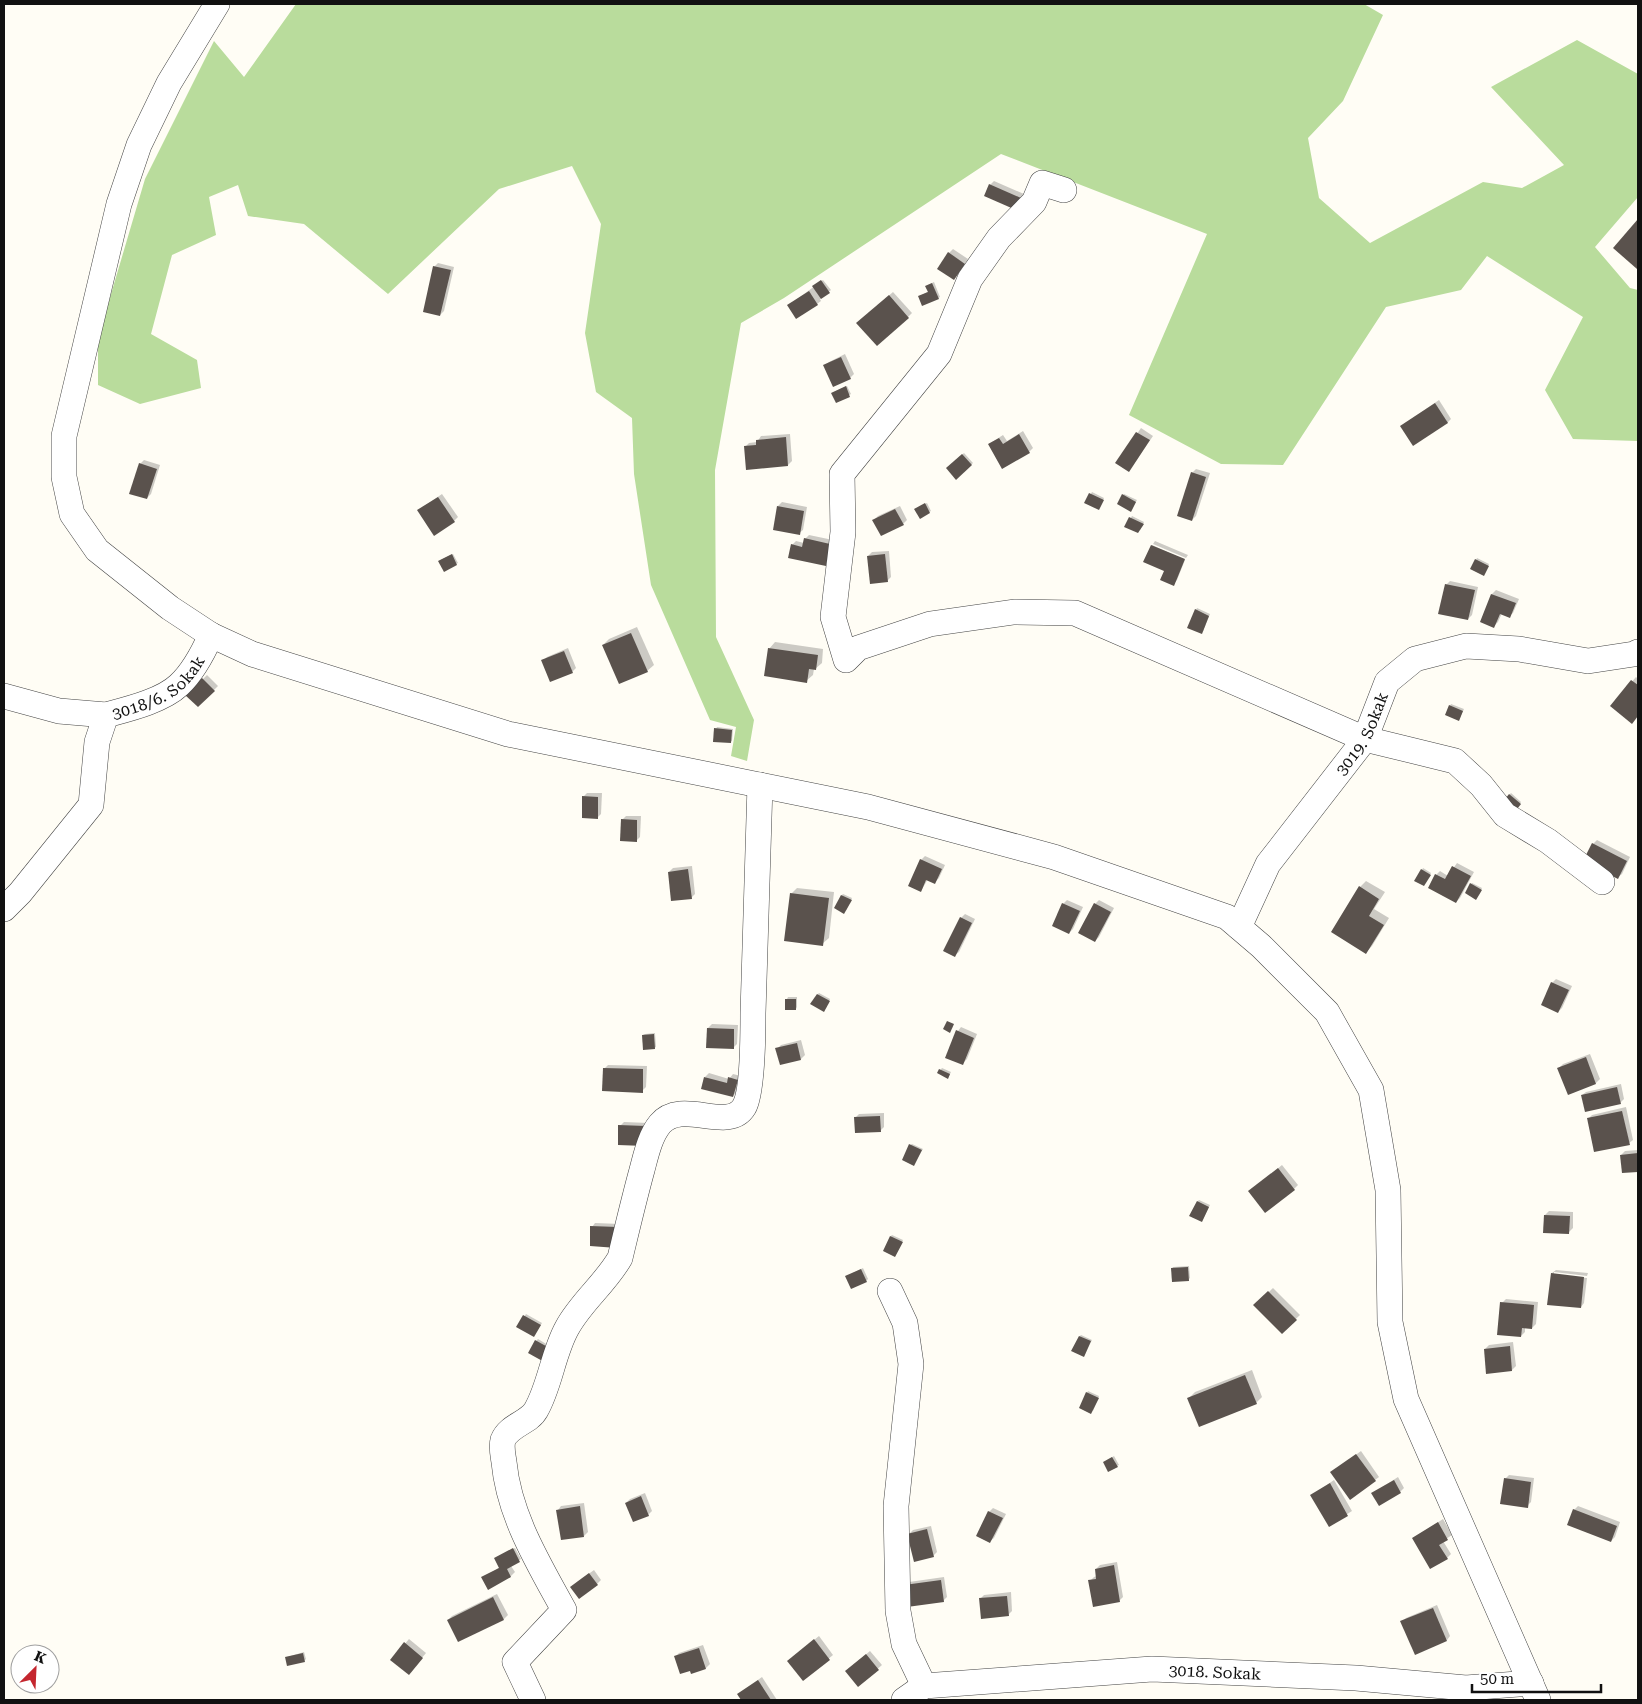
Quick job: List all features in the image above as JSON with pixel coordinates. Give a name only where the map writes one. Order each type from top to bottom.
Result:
[{"type":"street","points":[[217,4],[168,83],[138,145],[119,204],[64,436],[64,477],[72,514],[97,550],[170,608],[211,636],[252,654],[508,734],[868,807],[1054,856],[1228,917],[1262,946],[1328,1012],[1372,1090],[1388,1190],[1390,1322],[1406,1399],[1534,1691]]},
{"type":"street","points":[[1064,190],[1042,183],[1034,202],[999,238],[970,279],[939,354],[842,474],[843,532],[833,617],[846,660],[858,648],[930,624],[1014,612],[1075,613],[1365,740],[1455,761],[1481,785],[1505,815],[1548,841],[1602,882]]},
{"type":"street","name":"3018/6. Sokak","points":[[4,909],[20,893],[92,805],[97,742],[106,715],[150,702],[178,686],[202,654],[211,636]]},
{"type":"street","name":"3019. Sokak","points":[[1239,927],[1268,864],[1365,740],[1387,682],[1415,659],[1466,646],[1519,649],[1588,661],[1638,652]]},
{"type":"street","points":[[4,696],[59,710],[106,715]]},
{"type":"street","points":[[533,1700],[515,1662],[564,1610],[530,1546],[514,1508],[504,1467],[502,1445],[508,1432],[536,1412],[557,1349],[567,1328],[586,1301],[611,1273],[620,1258],[646,1156],[660,1123],[671,1116],[685,1113],[730,1117],[737,1114],[744,1106],[749,1091],[752,1040],[760,785]]},
{"type":"street","points":[[890,1291],[904,1323],[911,1364],[896,1506],[898,1611],[914,1693]]},
{"type":"street","name":"3018. Sokak","points":[[914,1693],[1152,1669],[1356,1678],[1466,1688],[1534,1691]]},
{"type":"green space","points":[[296,4],[1364,4],[1383,15],[1343,101],[1308,138],[1319,198],[1370,243],[1483,182],[1522,188],[1564,165],[1491,87],[1577,40],[1638,74],[1638,197],[1595,247],[1630,288],[1638,290],[1638,441],[1573,439],[1545,390],[1583,317],[1487,256],[1461,290],[1386,307],[1283,465],[1221,464],[1129,415],[1207,234],[1001,154],[784,298],[741,323],[715,470],[716,637],[754,720],[747,761],[731,756],[736,727],[710,720],[651,585],[634,474],[632,418],[596,392],[585,333],[601,224],[572,166],[499,189],[388,294],[304,224],[248,216],[238,185],[209,197],[216,235],[172,255],[151,334],[197,360],[201,388],[140,404],[98,385],[98,338],[145,179],[214,41],[244,77]]},
{"type":"building","points":[[989,184],[1021,198],[1016,210],[984,196]]},
{"type":"building","points":[[1638,219],[1638,267],[1637,269],[1613,248]]},
{"type":"building","points":[[948,252],[965,264],[954,280],[937,269]]},
{"type":"building","points":[[433,266],[451,270],[440,316],[423,312]]},
{"type":"building","points":[[821,280],[830,293],[821,299],[812,286]]},
{"type":"building","points":[[932,283],[939,299],[922,306],[918,296],[928,292],[925,286]]},
{"type":"building","points":[[809,291],[818,305],[796,319],[787,305]]},
{"type":"building","points":[[889,295],[909,318],[877,346],[856,323]]},
{"type":"building","points":[[841,357],[851,379],[833,387],[823,365]]},
{"type":"building","points":[[846,386],[850,397],[836,403],[831,393]]},
{"type":"building","points":[[1435,403],[1448,423],[1413,446],[1400,426]]},
{"type":"building","points":[[1136,432],[1150,440],[1129,472],[1115,463]]},
{"type":"building","points":[[1019,434],[1030,453],[1002,469],[988,444],[999,438],[1003,444]]},
{"type":"building","points":[[786,437],[788,466],[746,470],[744,446],[756,445],[756,440]]},
{"type":"building","points":[[962,454],[972,465],[956,480],[946,468]]},
{"type":"building","points":[[139,463],[157,469],[147,499],[129,494]]},
{"type":"building","points":[[1191,472],[1206,477],[1192,521],[1177,516]]},
{"type":"building","points":[[1089,493],[1104,500],[1099,510],[1084,503]]},
{"type":"building","points":[[1122,494],[1136,502],[1131,512],[1117,504]]},
{"type":"building","points":[[438,497],[455,522],[434,536],[417,510]]},
{"type":"building","points":[[925,503],[930,513],[920,519],[914,509]]},
{"type":"building","points":[[777,506],[804,511],[800,535],[773,530]]},
{"type":"building","points":[[895,509],[904,525],[881,536],[872,520]]},
{"type":"building","points":[[1129,517],[1144,524],[1138,533],[1124,527]]},
{"type":"building","points":[[804,538],[830,544],[826,566],[788,558],[791,544],[802,547]]},
{"type":"building","points":[[1151,545],[1185,559],[1174,586],[1160,580],[1164,571],[1143,562]]},
{"type":"building","points":[[452,554],[457,565],[444,572],[438,561]]},
{"type":"building","points":[[885,554],[888,582],[870,584],[867,556]]},
{"type":"building","points":[[1475,559],[1489,566],[1484,576],[1470,569]]},
{"type":"building","points":[[1445,584],[1475,590],[1468,620],[1438,614]]},
{"type":"building","points":[[1491,594],[1516,603],[1510,618],[1500,614],[1494,628],[1480,622]]},
{"type":"building","points":[[1195,609],[1209,616],[1202,634],[1187,628]]},
{"type":"building","points":[[631,633],[648,672],[619,684],[602,645]]},
{"type":"building","points":[[768,648],[818,655],[816,670],[809,669],[807,683],[764,676]]},
{"type":"building","points":[[564,651],[573,673],[550,682],[541,660]]},
{"type":"building","points":[[202,678],[215,691],[198,707],[185,695]]},
{"type":"building","points":[[1631,680],[1638,685],[1638,716],[1632,724],[1610,706]]},
{"type":"building","points":[[1449,705],[1463,711],[1459,721],[1445,715]]},
{"type":"building","points":[[714,728],[732,730],[731,743],[713,742]]},
{"type":"building","points":[[1509,794],[1521,804],[1514,813],[1502,803]]},
{"type":"building","points":[[582,796],[598,797],[598,819],[582,818]]},
{"type":"building","points":[[621,819],[637,820],[637,842],[620,841]]},
{"type":"building","points":[[1592,843],[1627,861],[1618,879],[1583,861]]},
{"type":"building","points":[[920,859],[942,869],[935,884],[926,880],[921,892],[908,886]]},
{"type":"building","points":[[1452,866],[1471,876],[1456,903],[1428,888],[1435,874],[1445,879]]},
{"type":"building","points":[[688,869],[692,899],[671,901],[668,872]]},
{"type":"building","points":[[1421,869],[1431,875],[1424,886],[1414,881]]},
{"type":"building","points":[[1470,883],[1482,890],[1476,900],[1465,893]]},
{"type":"building","points":[[1359,886],[1379,899],[1369,916],[1384,925],[1366,954],[1331,932]]},
{"type":"building","points":[[790,893],[829,898],[823,946],[784,941]]},
{"type":"building","points":[[841,895],[852,900],[844,914],[834,908]]},
{"type":"building","points":[[1062,903],[1080,911],[1069,934],[1052,926]]},
{"type":"building","points":[[1094,903],[1111,912],[1095,942],[1078,933]]},
{"type":"building","points":[[960,917],[972,923],[955,957],[943,951]]},
{"type":"building","points":[[1551,982],[1569,990],[1558,1013],[1541,1005]]},
{"type":"building","points":[[817,994],[830,1001],[824,1012],[810,1004]]},
{"type":"building","points":[[785,999],[796,999],[796,1010],[785,1010]]},
{"type":"building","points":[[947,1021],[954,1024],[950,1033],[943,1029]]},
{"type":"building","points":[[707,1028],[734,1029],[734,1049],[706,1048]]},
{"type":"building","points":[[956,1030],[974,1038],[963,1065],[945,1058]]},
{"type":"building","points":[[654,1034],[655,1049],[643,1050],[642,1035]]},
{"type":"building","points":[[797,1043],[801,1060],[780,1065],[775,1048]]},
{"type":"building","points":[[1586,1057],[1596,1084],[1568,1095],[1557,1068]]},
{"type":"building","points":[[603,1068],[643,1069],[643,1093],[602,1091]]},
{"type":"building","points":[[939,1069],[950,1074],[948,1079],[937,1073]]},
{"type":"building","points":[[704,1077],[727,1083],[728,1077],[738,1080],[733,1097],[701,1089]]},
{"type":"building","points":[[1617,1087],[1621,1104],[1585,1112],[1581,1095]]},
{"type":"building","points":[[1622,1111],[1630,1145],[1594,1152],[1587,1118]]},
{"type":"building","points":[[880,1116],[881,1132],[855,1133],[854,1117]]},
{"type":"building","points":[[618,1125],[646,1126],[645,1146],[618,1145]]},
{"type":"building","points":[[909,1144],[922,1150],[914,1166],[902,1160]]},
{"type":"building","points":[[1638,1153],[1638,1172],[1622,1173],[1620,1155]]},
{"type":"building","points":[[1278,1168],[1295,1190],[1265,1213],[1248,1191]]},
{"type":"building","points":[[1197,1201],[1209,1207],[1202,1222],[1189,1216]]},
{"type":"building","points":[[1544,1215],[1570,1216],[1569,1234],[1543,1233]]},
{"type":"building","points":[[590,1226],[618,1227],[617,1248],[590,1246]]},
{"type":"building","points":[[890,1236],[903,1242],[895,1257],[883,1251]]},
{"type":"building","points":[[1188,1267],[1189,1281],[1172,1282],[1171,1268]]},
{"type":"building","points":[[861,1269],[867,1282],[851,1289],[845,1276]]},
{"type":"building","points":[[1551,1273],[1584,1277],[1581,1308],[1547,1305]]},
{"type":"building","points":[[1268,1291],[1297,1320],[1282,1334],[1253,1305]]},
{"type":"building","points":[[1500,1302],[1534,1305],[1532,1329],[1522,1328],[1521,1337],[1497,1335]]},
{"type":"building","points":[[523,1315],[541,1325],[534,1337],[516,1327]]},
{"type":"building","points":[[1079,1336],[1091,1341],[1084,1357],[1071,1351]]},
{"type":"building","points":[[535,1340],[553,1350],[546,1363],[528,1353]]},
{"type":"building","points":[[1510,1346],[1512,1371],[1486,1374],[1484,1349]]},
{"type":"building","points":[[1245,1375],[1257,1404],[1199,1427],[1187,1398]]},
{"type":"building","points":[[1086,1392],[1099,1398],[1091,1414],[1079,1408]]},
{"type":"building","points":[[1356,1454],[1376,1481],[1350,1500],[1330,1472]]},
{"type":"building","points":[[1112,1457],[1118,1467],[1108,1472],[1103,1462]]},
{"type":"building","points":[[1504,1478],[1531,1482],[1528,1508],[1500,1504]]},
{"type":"building","points":[[1394,1480],[1401,1493],[1379,1506],[1371,1493]]},
{"type":"building","points":[[1330,1483],[1348,1516],[1329,1527],[1310,1495]]},
{"type":"building","points":[[641,1496],[649,1516],[633,1522],[625,1503]]},
{"type":"building","points":[[580,1506],[584,1537],[561,1540],[556,1510]]},
{"type":"building","points":[[1573,1509],[1617,1526],[1611,1542],[1567,1525]]},
{"type":"building","points":[[988,1511],[1003,1518],[990,1543],[976,1536]]},
{"type":"building","points":[[1438,1522],[1448,1540],[1439,1545],[1448,1559],[1430,1569],[1412,1538]]},
{"type":"building","points":[[927,1529],[934,1557],[914,1562],[907,1534]]},
{"type":"building","points":[[513,1548],[520,1562],[507,1569],[511,1577],[488,1590],[481,1577],[499,1568],[494,1558]]},
{"type":"building","points":[[1114,1565],[1120,1602],[1093,1607],[1088,1580],[1096,1579],[1095,1569]]},
{"type":"building","points":[[589,1573],[598,1585],[579,1599],[570,1587]]},
{"type":"building","points":[[941,1580],[944,1602],[907,1607],[904,1585]]},
{"type":"building","points":[[1007,1596],[1009,1616],[981,1619],[979,1598]]},
{"type":"building","points":[[493,1597],[504,1620],[458,1642],[447,1620]]},
{"type":"building","points":[[1433,1608],[1447,1641],[1415,1655],[1400,1621]]},
{"type":"building","points":[[814,1639],[830,1660],[803,1681],[787,1661]]},
{"type":"building","points":[[404,1642],[423,1658],[409,1675],[390,1660]]},
{"type":"building","points":[[699,1648],[706,1669],[691,1674],[690,1671],[680,1674],[674,1656]]},
{"type":"building","points":[[303,1653],[305,1662],[287,1666],[285,1657]]},
{"type":"building","points":[[866,1654],[879,1670],[858,1687],[845,1671]]},
{"type":"building","points":[[758,1680],[771,1700],[741,1700],[737,1694]]}]
